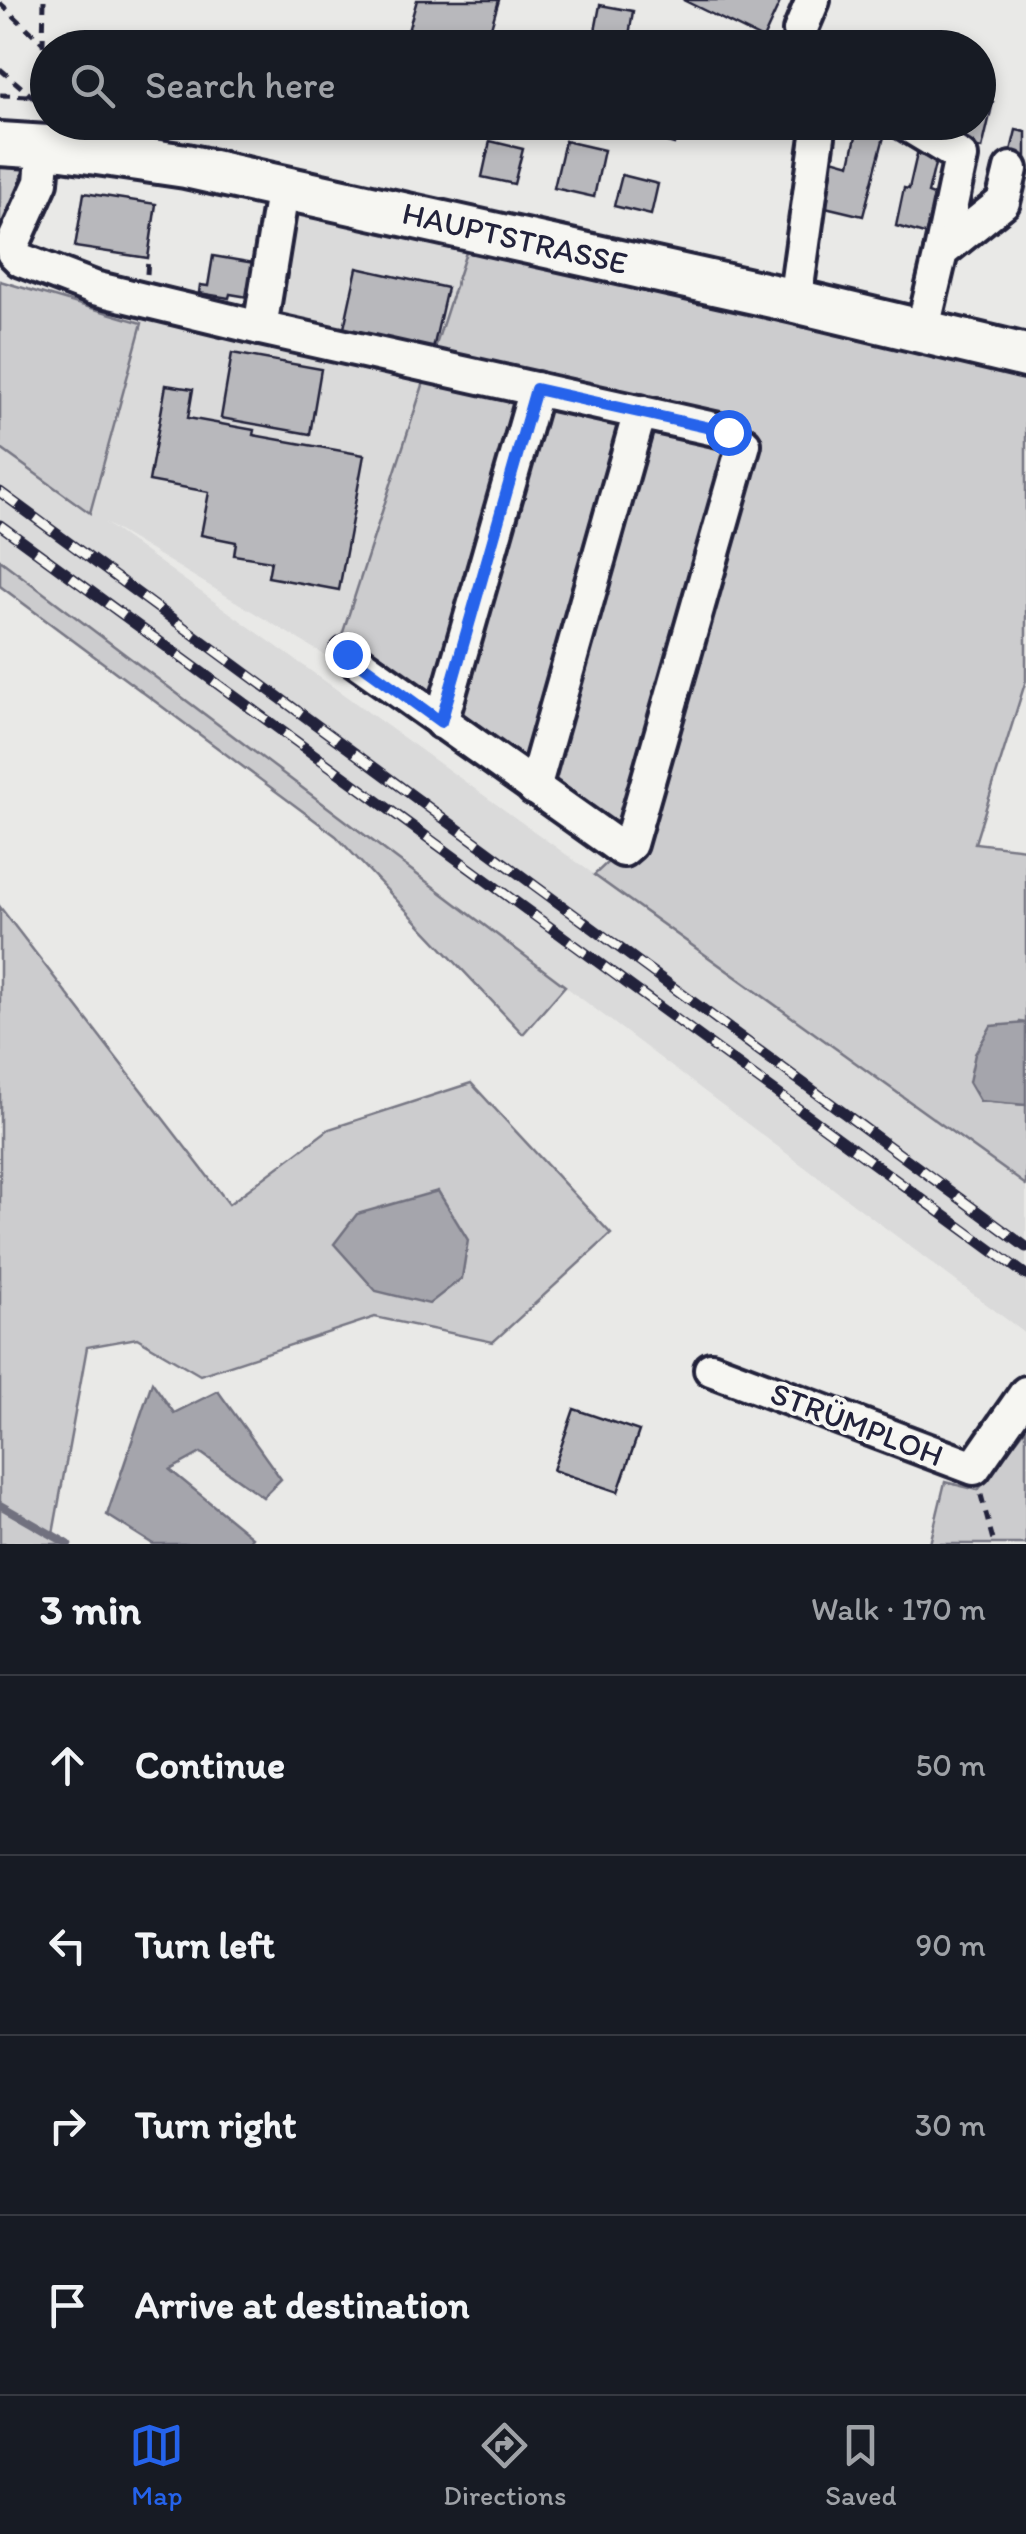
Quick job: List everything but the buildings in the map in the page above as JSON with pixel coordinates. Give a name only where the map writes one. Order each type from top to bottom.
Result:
[{"type":"main road","name":"HAUPTSTRASSE","points":[[0,144],[30,134]]},
{"type":"main road","name":"HAUPTSTRASSE","points":[[90,140],[186,166],[1026,356]]},
{"type":"street","points":[[800,30],[813,0]]},
{"type":"street","points":[[45,140],[41,182],[14,244],[13,252],[21,260],[94,288],[728,432],[744,444],[630,844],[622,850],[347,654]]},
{"type":"street","points":[[794,301],[817,140]]},
{"type":"street","points":[[922,332],[962,156],[934,140]]},
{"type":"street","points":[[940,252],[1003,202],[1011,169]]},
{"type":"street","points":[[260,328],[282,186]]},
{"type":"street","points":[[441,722],[536,389]]},
{"type":"street","points":[[534,788],[640,412]]},
{"type":"street","name":"STRÜMPLOH","points":[[711,1369],[974,1468],[1026,1393]]},
{"type":"path","points":[[43,30],[44,0]]},
{"type":"path","points":[[0,4],[30,33]]},
{"type":"path","points":[[0,69],[30,95]]},
{"type":"path","points":[[0,94],[30,96]]},
{"type":"path","points":[[974,1468],[994,1544]]},
{"type":"shaded area","points":[[25,164],[0,251],[0,165]]},
{"type":"shaded area","points":[[271,206],[468,246],[333,660],[105,523],[1026,1185],[1026,1334],[0,560],[0,448],[90,512],[154,292],[254,316]]},
{"type":"shaded area","points":[[468,246],[1026,379],[1026,680],[975,843],[1026,849],[1026,1023],[1020,1022],[980,1101],[1026,1105],[1026,1185],[594,875],[609,861],[334,660]]},
{"type":"shaded area","points":[[0,281],[142,323],[90,513],[0,448]]},
{"type":"shaded area","points":[[0,560],[565,986],[523,1034],[336,836],[0,586]]},
{"type":"shaded area","points":[[0,907],[229,1204],[329,1129],[471,1083],[611,1234],[493,1342],[375,1317],[200,1375],[137,1338],[87,1347],[53,1534],[69,1544],[0,1544]]},
{"type":"shaded area","points":[[1026,1023],[1026,1105],[980,1101],[969,1082],[975,1054],[991,1026]]},
{"type":"shaded area","points":[[438,1191],[468,1240],[462,1278],[429,1304],[376,1291],[334,1244],[357,1214]]},
{"type":"shaded area","points":[[152,1382],[174,1413],[218,1391],[281,1479],[263,1497],[201,1453],[170,1470],[252,1537],[247,1544],[153,1544],[107,1515]]},
{"type":"shaded area","points":[[1026,1428],[1026,1544],[930,1544],[945,1482],[978,1490]]},
{"type":"waterway","points":[[0,1505],[68,1544]]},
{"type":"railway","points":[[0,492],[1026,1247]]},
{"type":"railway","points":[[0,525],[1026,1275]]},
{"type":"route","points":[[347,654],[441,722],[536,389],[728,432]]}]
